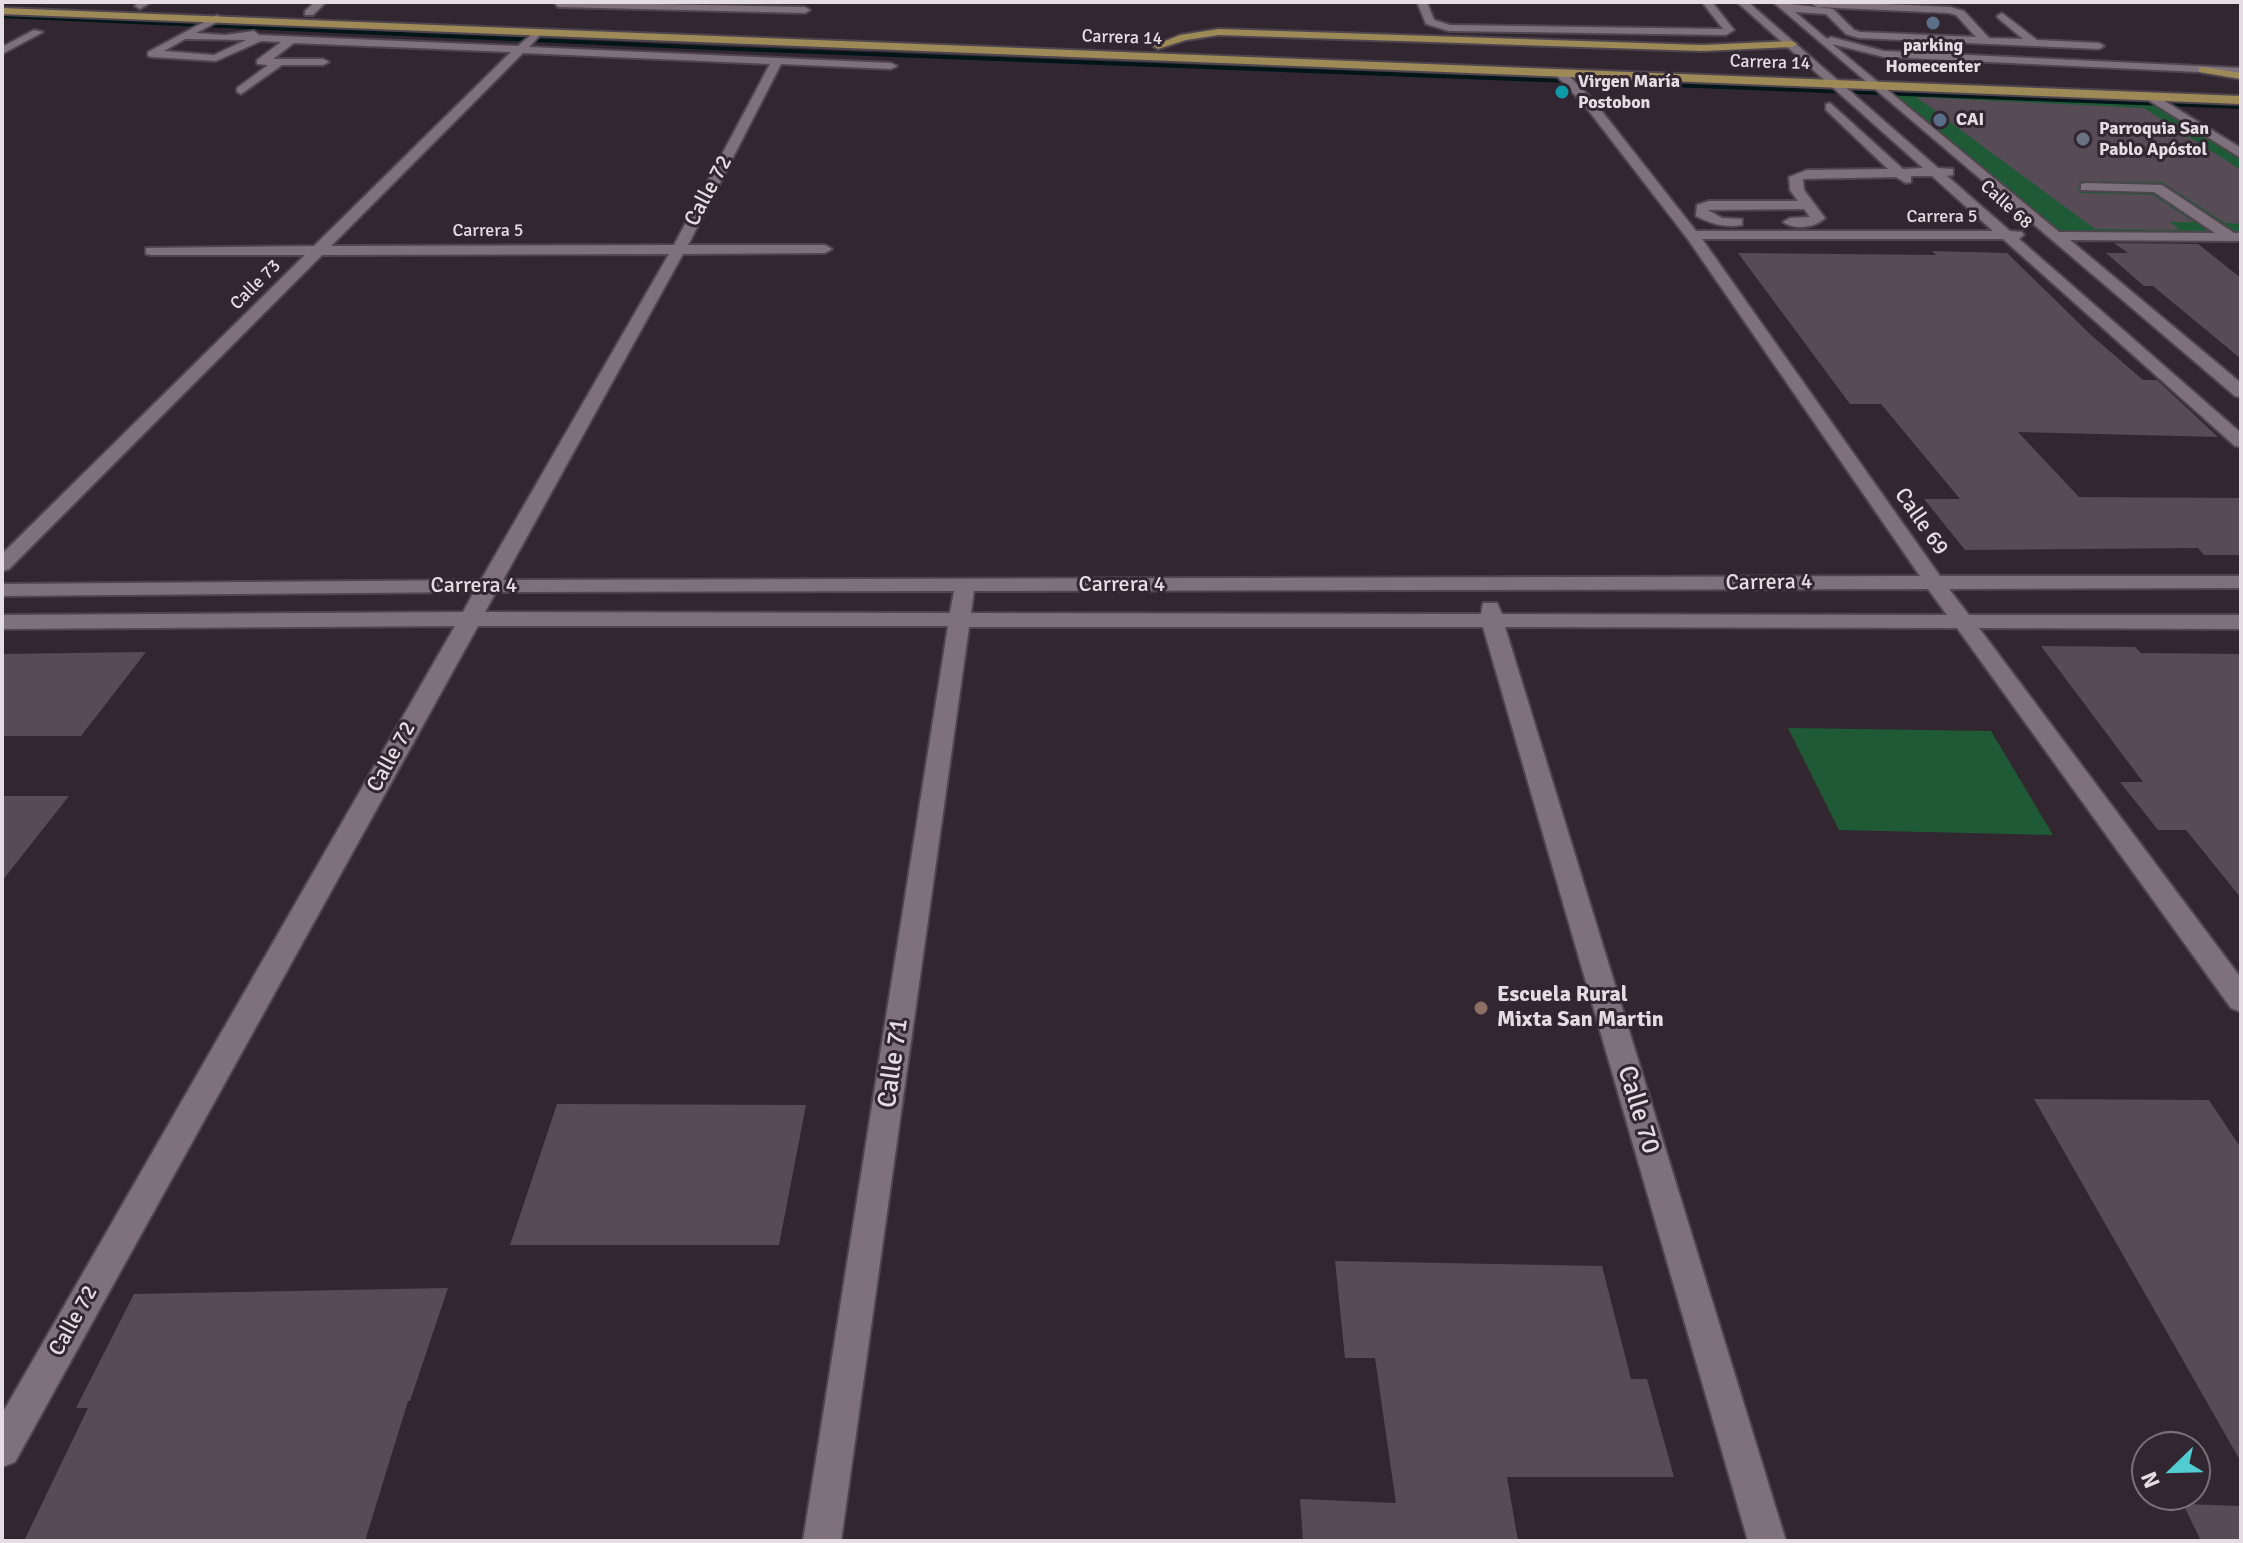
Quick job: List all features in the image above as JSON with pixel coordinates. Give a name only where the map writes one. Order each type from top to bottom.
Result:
[{"type":"main road","name":"Carrera 14","points":[[51,2],[2241,88]]},
{"type":"main road","name":"Carrera 14","points":[[2,11],[293,22],[529,41],[1568,81],[2241,100]]},
{"type":"main road","points":[[1158,46],[1184,37],[1219,32],[1435,32],[1662,46],[1792,44]]},
{"type":"main road","points":[[2203,70],[2241,73]]},
{"type":"street","points":[[309,13],[321,2]]},
{"type":"street","points":[[1422,2],[1435,32],[1653,33],[1729,30],[1707,2]]},
{"type":"street","name":"Calle 68","points":[[1742,2],[2010,235],[2241,442]]},
{"type":"street","points":[[547,15],[558,3],[804,11]]},
{"type":"street","points":[[1780,4],[1957,11],[1985,40]]},
{"type":"street","points":[[1780,4],[1829,11],[1855,34],[2099,46]]},
{"type":"street","name":"Calle 68","points":[[1780,4],[2241,392]]},
{"type":"street","points":[[1867,7],[1879,17]]},
{"type":"street","points":[[1909,8],[1921,18]]},
{"type":"street","points":[[2002,16],[2034,43]]},
{"type":"street","points":[[217,18],[152,54],[216,58],[260,38]]},
{"type":"street","points":[[241,37],[293,22]]},
{"type":"street","points":[[1891,27],[1903,37]]},
{"type":"street","points":[[1934,28],[1946,39]]},
{"type":"street","points":[[2,51],[38,32]]},
{"type":"street","points":[[1653,33],[1662,46]]},
{"type":"street","points":[[183,36],[291,40],[529,41],[777,61],[891,66]]},
{"type":"street","points":[[1817,36],[1884,54],[2203,70]]},
{"type":"street","points":[[291,40],[260,59],[265,63],[323,62]]},
{"type":"street","name":"Calle 73","points":[[2,565],[529,41]]},
{"type":"street","name":"Calle 72","points":[[2,1449],[680,247],[777,61]]},
{"type":"street","points":[[241,90],[278,63]]},
{"type":"street","name":"Calle 69","points":[[1568,81],[1692,235],[1963,623],[2241,1000]]},
{"type":"street","points":[[2153,99],[2241,154]]},
{"type":"street","points":[[1830,107],[1911,185],[1898,190]]},
{"type":"street","points":[[1806,195],[1709,205],[1702,208],[1701,213],[1720,222],[1817,220],[1806,195],[1794,182],[1796,177],[1807,174],[1978,172]]},
{"type":"street","points":[[2086,187],[2187,188]]},
{"type":"street","points":[[2157,188],[2236,237]]},
{"type":"street","name":"Carrera 5","points":[[1692,235],[2236,237]]},
{"type":"street","name":"Carrera 5","points":[[151,251],[680,247],[825,249]]},
{"type":"street","name":"Carrera 4","points":[[2,590],[703,585],[1487,586],[1933,581],[2241,582]]},
{"type":"street","points":[[698,620],[703,585]]},
{"type":"street","name":"Calle 71","points":[[822,1541],[965,585]]},
{"type":"street","name":"Calle 70","points":[[1487,586],[1491,620],[1767,1541]]},
{"type":"street","points":[[191,621],[227,588]]},
{"type":"street","name":"Carrera 4","points":[[2,622],[470,619],[2241,622]]},
{"type":"green space","name":"Parroquia San Pablo Apóstol","points":[[1874,85],[2149,96],[2241,154],[2241,237],[2059,236]]},
{"type":"green space","points":[[1788,728],[1991,731],[2053,835],[1839,830]]},
{"type":"building","name":"Parroquia San Pablo Apóstol","points":[[1916,97],[2144,108],[2241,170],[2241,224],[2225,223],[2162,182],[2080,181],[2078,190],[2081,193],[2153,195],[2194,222],[2170,222],[2180,230],[2095,229]]},
{"type":"building","points":[[2114,243],[2198,244],[2241,278],[2241,359],[2153,286],[2144,286],[2106,253],[2128,253]]},
{"type":"building","points":[[1932,251],[2007,253],[2091,335],[2143,380],[2157,380],[2218,437],[2018,432],[2079,497],[2241,498],[2241,555],[2204,555],[2198,548],[1965,550],[1924,499],[1960,499],[1881,404],[1850,404],[1738,253],[1936,255]]},
{"type":"building","points":[[2041,646],[2135,647],[2141,653],[2241,654],[2241,898],[2186,830],[2158,830],[2120,782],[2143,782]]},
{"type":"building","points":[[146,652],[81,736],[2,736],[2,654]]},
{"type":"building","points":[[2,796],[69,796],[2,881]]},
{"type":"building","points":[[2034,1099],[2209,1100],[2241,1148],[2241,1462]]},
{"type":"building","points":[[557,1104],[806,1105],[779,1245],[510,1245]]},
{"type":"building","points":[[1335,1261],[1602,1266],[1631,1379],[1647,1379],[1674,1477],[1507,1477],[1518,1541],[1303,1541],[1300,1499],[1396,1503],[1375,1358],[1345,1358]]},
{"type":"building","points":[[448,1288],[408,1401],[365,1541],[24,1541],[88,1408],[76,1408],[134,1294]]},
{"type":"building","points":[[2211,1505],[2241,1506],[2241,1541],[2201,1541],[2186,1511],[2211,1511]]},
{"type":"waterway","points":[[2,16],[712,48],[2241,107]]},
{"type":"place","name":"parking Homecenter","points":[[1933,23]]},
{"type":"place","name":"Virgen María Postobon","points":[[1562,92]]},
{"type":"place","name":"CAI","points":[[1940,120]]},
{"type":"place","name":"Parroquia San Pablo Apóstol","points":[[2083,139]]},
{"type":"place","name":"Escuela Rural Mixta San Martin","points":[[1481,1008]]}]
